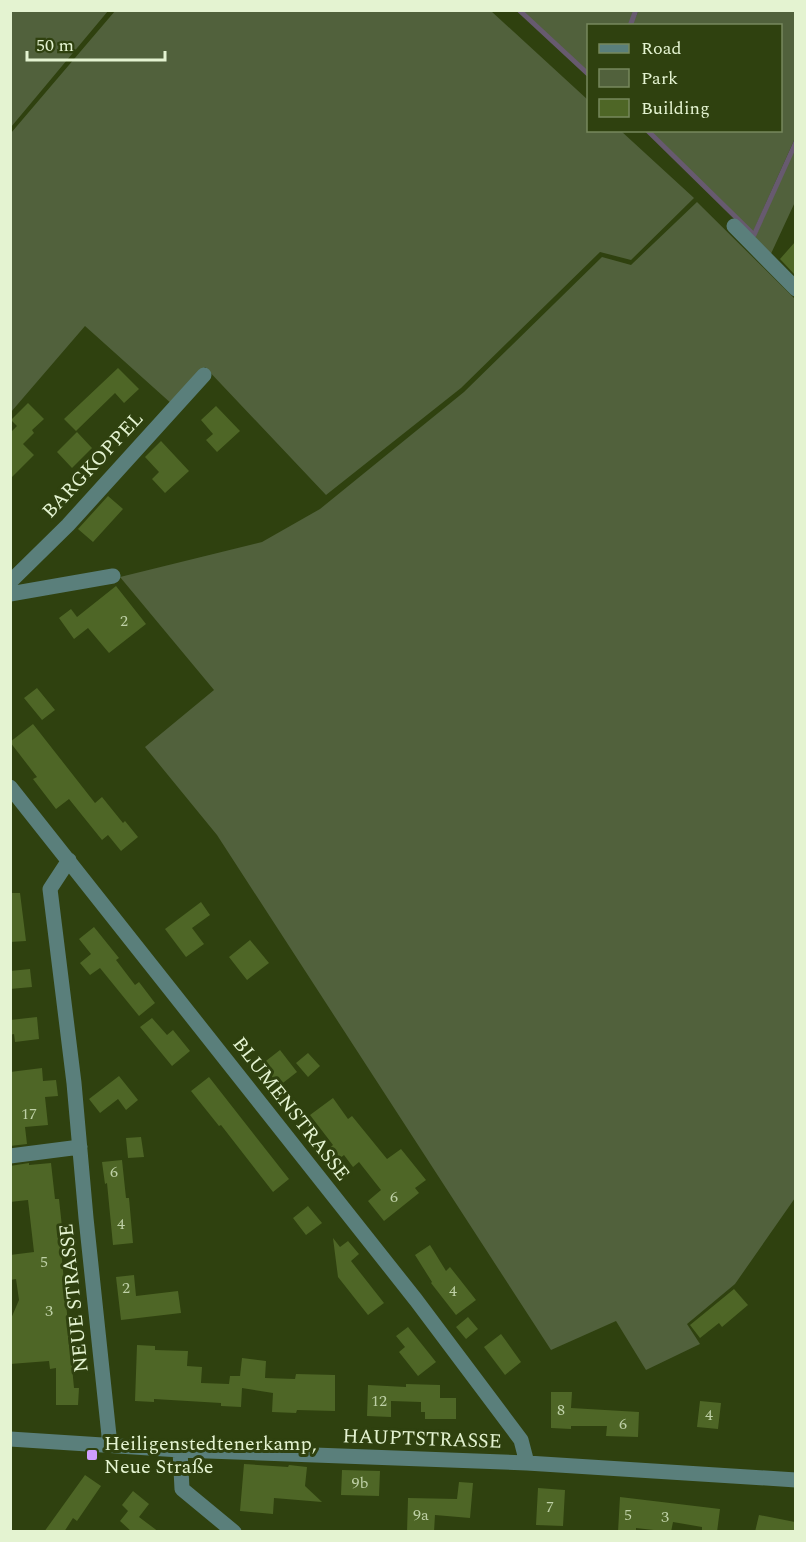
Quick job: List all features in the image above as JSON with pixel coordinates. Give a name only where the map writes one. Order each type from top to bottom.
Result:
[{"type":"street","points":[[734,226],[795,289]]},
{"type":"street","name":"BARGKOPPEL","points":[[10,582],[68,525],[204,375]]},
{"type":"street","points":[[10,594],[113,576]]},
{"type":"street","name":"BLUMENSTRASSE","points":[[10,787],[462,1361],[520,1440],[527,1463]]},
{"type":"street","name":"NEUE STRASSE","points":[[69,860],[50,889],[74,1083],[110,1444]]},
{"type":"street","points":[[10,1156],[80,1147]]},
{"type":"street","name":"HAUPTSTRASSE","points":[[10,1439],[180,1450],[527,1463],[795,1480]]},
{"type":"street","points":[[180,1450],[182,1489],[234,1532]]},
{"type":"green space","points":[[639,10],[795,11],[795,138],[753,232],[651,132],[782,132],[782,24],[632,24]]},
{"type":"green space","points":[[10,11],[108,11],[11,127]]},
{"type":"green space","points":[[115,11],[491,11],[587,99],[587,132],[622,132],[694,198],[631,260],[600,252],[461,388],[326,495],[205,367],[173,405],[85,326],[11,412],[11,133]]},
{"type":"green space","points":[[522,11],[635,11],[628,24],[587,24],[587,71]]},
{"type":"green space","points":[[795,148],[795,202],[769,258],[754,240]]},
{"type":"green space","points":[[697,202],[795,299],[795,1198],[735,1284],[687,1324],[700,1344],[646,1370],[616,1321],[551,1350],[217,835],[145,747],[214,690],[120,577],[262,542],[320,509],[464,392],[602,257],[631,265]]},
{"type":"building","points":[[795,242],[795,275],[780,259]]},
{"type":"building","points":[[118,368],[139,389],[124,403],[115,393],[76,431],[64,419]]},
{"type":"building","points":[[28,403],[44,419],[32,430],[34,433],[23,444],[34,455],[10,479],[10,431],[17,426],[11,420]]},
{"type":"building","points":[[216,406],[240,431],[217,452],[206,440],[213,434],[201,420]]},
{"type":"building","points":[[77,432],[92,448],[72,468],[57,452]]},
{"type":"building","points":[[161,441],[189,471],[165,493],[152,479],[159,472],[145,457]]},
{"type":"building","points":[[108,496],[123,509],[93,542],[78,529]]},
{"type":"building","points":[[116,586],[146,624],[109,653],[88,628],[74,639],[59,618],[71,609],[77,617]]},
{"type":"building","points":[[37,688],[55,710],[42,720],[24,698]]},
{"type":"building","points":[[33,724],[95,803],[102,797],[138,837],[121,851],[108,835],[102,840],[69,799],[56,809],[33,779],[37,777],[10,742]]},
{"type":"building","points":[[10,893],[20,893],[26,941],[10,942]]},
{"type":"building","points":[[201,902],[210,915],[192,928],[204,944],[186,957],[165,929]]},
{"type":"building","points":[[94,927],[119,958],[116,960],[135,985],[139,982],[155,1003],[139,1016],[100,968],[90,975],[80,963],[91,954],[79,939]]},
{"type":"building","points":[[250,940],[269,963],[247,980],[229,957]]},
{"type":"building","points":[[30,969],[32,987],[10,989],[10,971]]},
{"type":"building","points":[[37,1017],[39,1039],[15,1042],[14,1034],[10,1035],[10,1020]]},
{"type":"building","points":[[152,1018],[167,1035],[173,1030],[190,1051],[172,1066],[140,1027]]},
{"type":"building","points":[[280,1050],[297,1072],[279,1086],[262,1064]]},
{"type":"building","points":[[308,1053],[320,1066],[308,1077],[296,1063]]},
{"type":"building","points":[[42,1068],[43,1081],[56,1080],[58,1096],[45,1097],[48,1125],[25,1127],[27,1144],[10,1146],[10,1072]]},
{"type":"building","points":[[119,1076],[138,1100],[126,1110],[118,1099],[100,1113],[89,1099]]},
{"type":"building","points":[[209,1077],[289,1179],[273,1192],[221,1125],[219,1126],[191,1091]]},
{"type":"building","points":[[333,1098],[348,1119],[352,1116],[387,1159],[401,1149],[426,1180],[415,1188],[419,1193],[384,1221],[368,1201],[381,1190],[359,1162],[353,1167],[344,1155],[330,1166],[321,1155],[333,1145],[310,1115]]},
{"type":"building","points":[[141,1137],[144,1157],[128,1158],[126,1138]]},
{"type":"building","points":[[122,1160],[126,1198],[129,1198],[133,1243],[113,1245],[107,1183],[105,1184],[102,1162]]},
{"type":"building","points":[[29,1163],[29,1165],[51,1163],[55,1199],[59,1199],[62,1227],[59,1228],[74,1388],[79,1388],[78,1405],[56,1405],[56,1368],[50,1369],[49,1361],[10,1364],[10,1321],[19,1300],[16,1279],[10,1280],[10,1255],[34,1252],[28,1200],[10,1202],[10,1166]]},
{"type":"building","points":[[308,1206],[322,1223],[306,1235],[293,1218]]},
{"type":"building","points":[[333,1238],[340,1247],[348,1241],[359,1254],[351,1261],[384,1303],[368,1315],[338,1277]]},
{"type":"building","points":[[430,1245],[446,1271],[450,1267],[476,1300],[456,1315],[431,1283],[415,1255]]},
{"type":"building","points":[[134,1275],[136,1296],[178,1291],[181,1313],[121,1320],[116,1277]]},
{"type":"building","points":[[734,1289],[748,1305],[722,1327],[719,1323],[700,1338],[690,1325]]},
{"type":"building","points":[[468,1317],[478,1329],[466,1339],[456,1327]]},
{"type":"building","points":[[408,1327],[436,1362],[418,1376],[399,1352],[405,1347],[396,1336]]},
{"type":"building","points":[[501,1334],[521,1362],[505,1375],[484,1347]]},
{"type":"building","points":[[137,1345],[155,1346],[155,1350],[188,1351],[187,1366],[202,1367],[201,1383],[229,1384],[230,1376],[240,1376],[242,1358],[266,1361],[265,1378],[295,1379],[296,1374],[335,1375],[335,1411],[272,1412],[273,1393],[242,1388],[241,1407],[221,1406],[221,1403],[154,1399],[154,1402],[135,1401]]},
{"type":"building","points":[[406,1384],[440,1385],[440,1398],[456,1398],[456,1419],[425,1419],[425,1412],[421,1412],[421,1402],[391,1401],[391,1417],[367,1416],[368,1385],[406,1387]]},
{"type":"building","points":[[551,1392],[572,1392],[571,1408],[639,1412],[638,1437],[606,1436],[607,1426],[551,1428]]},
{"type":"building","points":[[700,1401],[721,1403],[718,1429],[697,1427]]},
{"type":"building","points":[[244,1464],[307,1467],[305,1486],[322,1502],[274,1498],[273,1514],[240,1511]]},
{"type":"building","points":[[342,1470],[380,1471],[379,1496],[341,1495]]},
{"type":"building","points":[[85,1475],[101,1486],[77,1521],[73,1518],[64,1532],[44,1532]]},
{"type":"building","points":[[459,1482],[473,1483],[470,1518],[435,1515],[434,1532],[407,1532],[408,1498],[457,1499]]},
{"type":"building","points":[[538,1488],[565,1490],[563,1526],[536,1525]]},
{"type":"building","points":[[133,1491],[149,1504],[139,1517],[159,1532],[132,1532],[120,1521],[128,1511],[122,1505]]},
{"type":"building","points":[[620,1497],[720,1509],[717,1532],[702,1532],[702,1527],[673,1522],[671,1532],[636,1528],[636,1532],[618,1532]]},
{"type":"building","points":[[759,1515],[795,1522],[795,1532],[755,1532]]},
{"type":"waterway","points":[[519,10],[587,73]]},
{"type":"waterway","points":[[631,24],[636,10]]},
{"type":"waterway","points":[[649,132],[754,235],[796,142]]},
{"type":"place","name":"Heiligenstedtenerkamp, Neue Straße","points":[[92,1455]]}]
